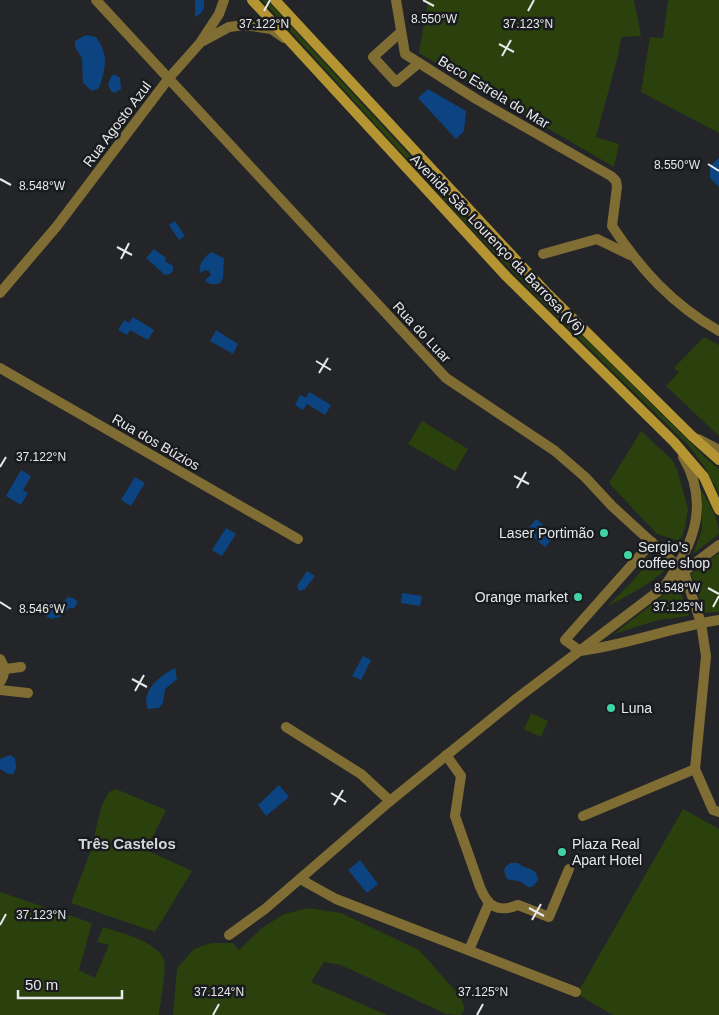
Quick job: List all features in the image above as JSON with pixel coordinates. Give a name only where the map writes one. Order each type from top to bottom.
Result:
[{"type":"main road","name":"Avenida São Lourenço da Barrosa (V6)","points":[[252,0],[506,276],[674,442],[704,477],[719,510]]},
{"type":"main road","name":"Avenida São Lourenço da Barrosa (V6)","points":[[275,0],[541,288],[692,436],[719,460]]},
{"type":"street","name":"Rua do Luar","points":[[96,0],[446,378],[555,451],[585,477],[612,506],[681,569]]},
{"type":"street","name":"Rua Agosto Azul","points":[[0,294],[57,226],[169,78],[200,43],[219,14],[224,0]]},
{"type":"street","name":"Beco Estrela do Mar","points":[[396,0],[405,54],[476,99],[611,176],[616,181],[618,187],[612,226]]},
{"type":"street","name":"Rua Agosto Azul","points":[[200,43],[229,27],[244,25],[271,29],[291,43]]},
{"type":"street","points":[[401,32],[373,57],[396,82],[419,63]]},
{"type":"street","points":[[543,254],[597,239],[612,226],[631,255],[664,291],[704,322],[719,331]]},
{"type":"street","points":[[597,239],[631,255]]},
{"type":"street","name":"Rua dos Búzios","points":[[0,368],[298,539]]},
{"type":"street","points":[[692,436],[719,450]]},
{"type":"street","points":[[674,442],[689,468],[696,487],[696,522],[681,569],[701,623],[706,656],[695,769],[713,810],[719,812]]},
{"type":"street","points":[[652,542],[565,640],[580,651],[608,648],[719,620]]},
{"type":"street","points":[[229,935],[266,909],[390,801],[541,679],[664,587],[681,569],[719,545]]},
{"type":"street","points":[[0,659],[5,669],[0,682]]},
{"type":"street","points":[[5,669],[21,667]]},
{"type":"street","points":[[0,690],[28,694]]},
{"type":"street","points":[[286,727],[361,774],[390,801]]},
{"type":"street","points":[[446,755],[461,776],[455,816],[480,888],[484,897],[490,903],[500,908],[509,908],[518,904],[549,918],[569,869]]},
{"type":"street","points":[[583,816],[695,769]]},
{"type":"street","points":[[300,879],[336,899],[576,992]]},
{"type":"street","points":[[469,950],[490,903]]},
{"type":"green space","points":[[262,0],[267,0],[499,253],[719,469],[719,493],[704,466],[689,446],[542,302],[460,217]]},
{"type":"green space","points":[[428,0],[634,0],[641,36],[621,37],[618,56],[596,137],[619,144],[614,167],[419,53]]},
{"type":"green space","points":[[668,0],[719,0],[719,133],[641,92],[650,37],[663,38]]},
{"type":"green space","points":[[704,337],[719,345],[719,436],[666,386],[679,372],[674,368]]},
{"type":"green space","points":[[422,421],[468,449],[455,471],[408,444]]},
{"type":"green space","points":[[641,431],[672,460],[677,469],[688,509],[685,528],[680,541],[657,534],[609,483]]},
{"type":"green space","points":[[702,491],[715,517],[719,534],[693,554],[702,530]]},
{"type":"green space","points":[[719,553],[719,612],[705,613],[691,574]]},
{"type":"green space","points":[[651,559],[665,570],[637,590],[607,606],[630,584]]},
{"type":"green space","points":[[678,584],[689,616],[658,620],[614,634]]},
{"type":"green space","points":[[531,713],[548,721],[541,737],[524,729]]},
{"type":"green space","points":[[116,789],[166,810],[146,850],[192,871],[155,932],[71,903],[90,853],[102,804],[109,792]]},
{"type":"green space","points":[[683,809],[719,829],[719,1015],[613,1015],[577,994]]},
{"type":"green space","points":[[0,892],[92,923],[79,970],[95,978],[109,945],[97,942],[103,927],[138,939],[154,948],[160,953],[165,964],[159,1015],[0,1015]]},
{"type":"green space","points":[[309,908],[341,913],[419,950],[460,996],[465,1008],[461,1015],[446,1014],[341,965],[324,962],[311,982],[387,1015],[173,1015],[177,968],[194,949],[211,943],[233,943],[239,950],[262,928],[284,914]]},
{"type":"water","points":[[195,0],[204,0],[204,8],[195,17]]},
{"type":"water","points":[[86,35],[96,37],[105,56],[105,68],[99,88],[92,91],[83,83],[82,58],[75,47],[75,41]]},
{"type":"water","points":[[114,74],[120,78],[121,89],[115,93],[111,91],[108,85]]},
{"type":"water","points":[[428,89],[466,111],[464,131],[456,139],[418,98]]},
{"type":"water","points":[[719,158],[719,187],[710,178],[710,166]]},
{"type":"water","points":[[175,221],[185,236],[179,240],[169,225]]},
{"type":"water","points":[[154,249],[166,258],[165,261],[173,266],[173,271],[170,274],[165,275],[146,258]]},
{"type":"water","points":[[211,252],[224,258],[223,278],[220,283],[210,284],[205,280],[211,275],[209,271],[205,270],[200,273],[204,258]]},
{"type":"water","points":[[133,317],[154,330],[148,340],[130,330],[127,335],[118,330],[124,320],[129,323]]},
{"type":"water","points":[[216,330],[238,344],[233,354],[210,341]]},
{"type":"water","points":[[309,392],[331,405],[325,415],[307,404],[303,410],[295,405],[300,395],[306,398]]},
{"type":"water","points":[[21,470],[31,476],[23,490],[28,493],[21,505],[6,496]]},
{"type":"water","points":[[135,477],[145,483],[131,506],[121,500]]},
{"type":"water","points":[[536,519],[556,535],[545,547],[526,531]]},
{"type":"water","points":[[226,528],[236,534],[222,556],[212,550]]},
{"type":"water","points":[[307,571],[315,576],[305,589],[299,591],[297,586]]},
{"type":"water","points":[[402,593],[422,596],[420,606],[401,603]]},
{"type":"water","points":[[68,597],[78,602],[74,608],[69,608],[60,617],[51,619],[42,614],[43,607],[49,601],[60,605]]},
{"type":"water","points":[[363,656],[371,660],[361,680],[352,676]]},
{"type":"water","points":[[175,668],[177,679],[165,689],[163,703],[159,708],[148,709],[146,702],[149,690],[158,679]]},
{"type":"water","points":[[10,755],[15,758],[16,767],[14,774],[8,774],[0,769],[0,759]]},
{"type":"water","points":[[279,785],[289,797],[266,816],[258,805]]},
{"type":"water","points":[[360,860],[378,884],[367,893],[348,870]]},
{"type":"water","points":[[510,863],[518,863],[533,871],[536,873],[538,880],[535,884],[528,887],[521,882],[507,879],[504,870]]},
{"type":"place","name":"Laser Portimão","points":[[604,533]]},
{"type":"place","name":"Sergio’s coffee shop","points":[[628,555]]},
{"type":"place","name":"Orange market","points":[[578,597]]},
{"type":"place","name":"Luna","points":[[611,708]]},
{"type":"place","name":"Plaza Real Apart Hotel","points":[[562,852]]},
{"type":"district","name":"Três Castelos","points":[[127,844]]}]
